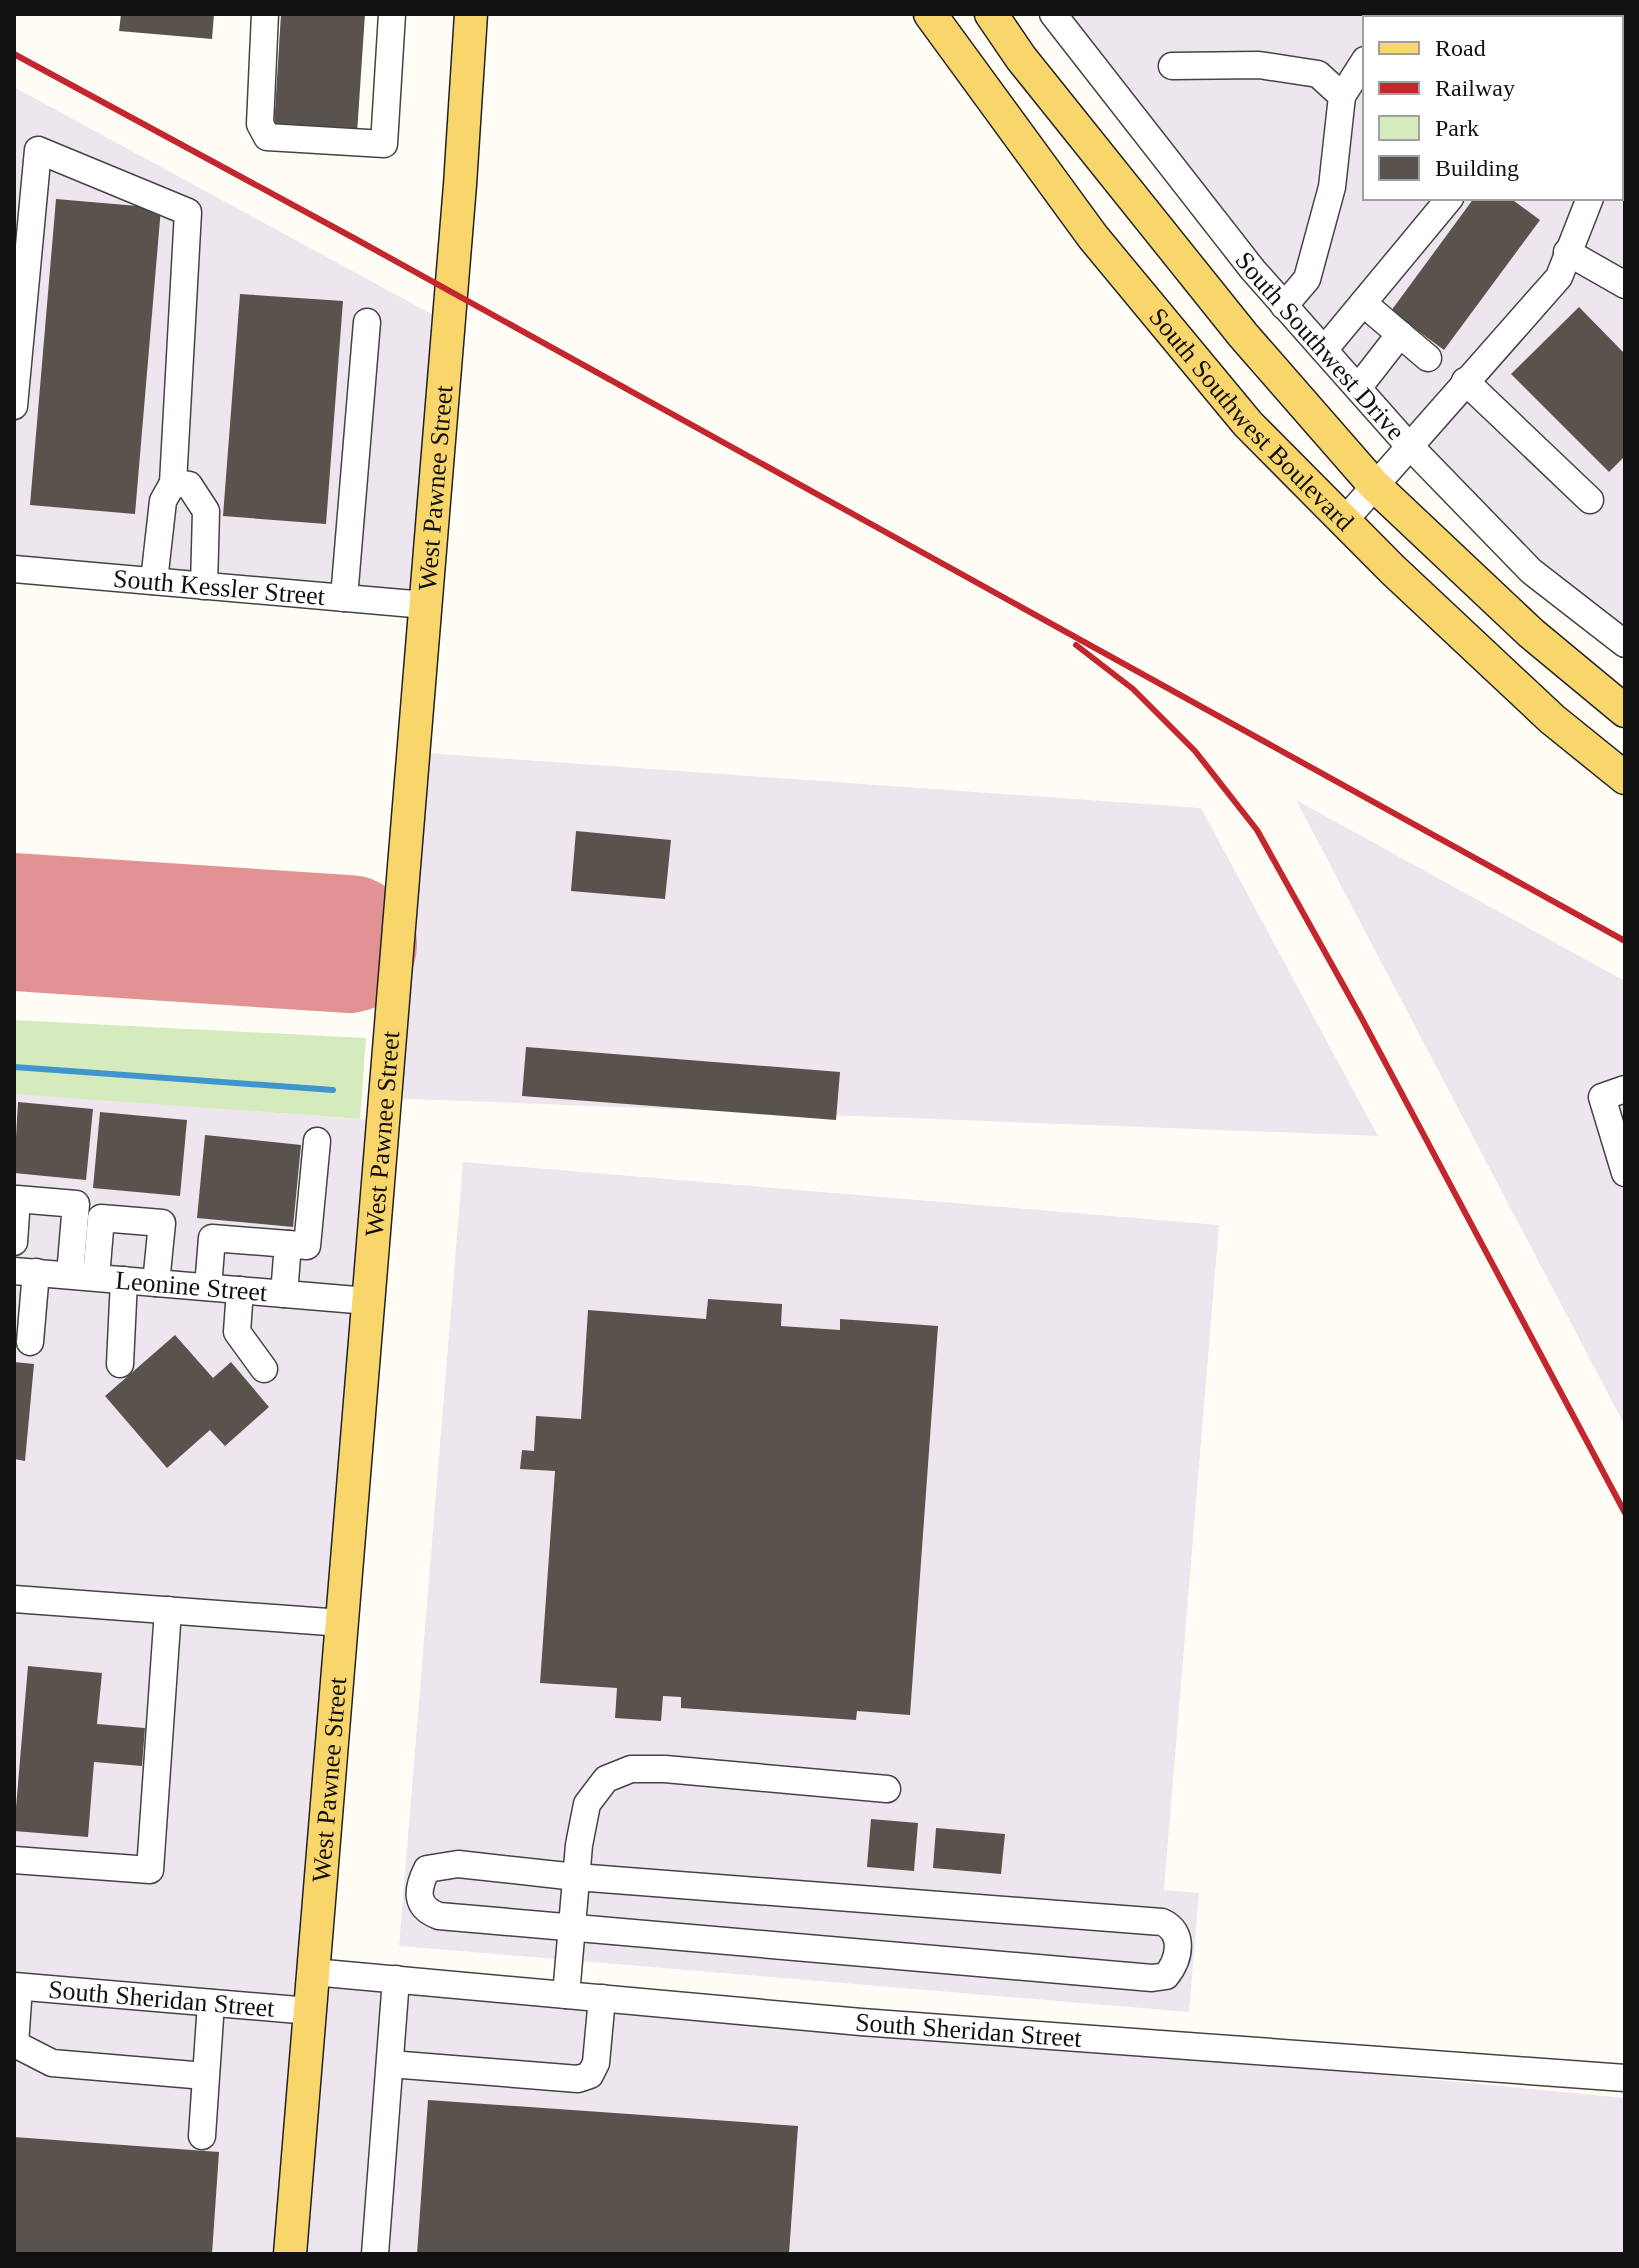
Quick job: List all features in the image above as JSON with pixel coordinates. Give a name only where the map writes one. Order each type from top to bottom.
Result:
[{"type":"main road","name":"West Pawnee Street","points":[[290,2254],[471,14]]},
{"type":"main road","name":"South Southwest Boulevard","points":[[930,14],[1093,237],[1248,424],[1344,521],[1552,719],[1625,778]]},
{"type":"main road","name":"South Southwest Boulevard","points":[[991,14],[1021,58],[1234,323],[1374,485],[1531,633],[1625,711]]},
{"type":"street","points":[[265,14],[260,124],[267,137],[384,144],[392,14]]},
{"type":"street","name":"South Southwest Drive","points":[[1053,14],[1253,270],[1410,446],[1531,571],[1625,644]]},
{"type":"street","points":[[1284,306],[1307,279],[1332,187],[1342,96],[1363,63]]},
{"type":"street","points":[[1172,66],[1259,65],[1318,74],[1342,96]]},
{"type":"street","points":[[14,406],[38,150],[188,212],[173,483],[163,501],[154,581]]},
{"type":"street","points":[[1324,350],[1448,200]]},
{"type":"street","points":[[1344,521],[1559,277],[1589,200]]},
{"type":"street","points":[[1567,252],[1625,285]]},
{"type":"street","points":[[1363,303],[1428,358]]},
{"type":"street","points":[[344,598],[367,322]]},
{"type":"street","points":[[1358,388],[1400,334]]},
{"type":"street","points":[[1465,381],[1590,500]]},
{"type":"street","points":[[173,483],[189,485],[206,511],[204,586]]},
{"type":"street","name":"South Kessler Street","points":[[14,569],[425,605]]},
{"type":"street","points":[[1625,1089],[1602,1097],[1625,1173]]},
{"type":"street","points":[[208,1287],[212,1238],[307,1246],[317,1141]]},
{"type":"street","points":[[14,1242],[17,1199],[76,1204],[83,1276]]},
{"type":"street","points":[[83,1276],[101,1218],[162,1223],[156,1283]]},
{"type":"street","points":[[284,1294],[288,1244]]},
{"type":"street","points":[[25,1272],[30,1342]]},
{"type":"street","name":"Leonine Street","points":[[25,1272],[368,1301]]},
{"type":"street","points":[[120,1364],[124,1280]]},
{"type":"street","points":[[240,1290],[237,1332],[264,1369]]},
{"type":"street","points":[[14,1599],[342,1623]]},
{"type":"street","points":[[14,1860],[150,1870],[168,1610]]},
{"type":"street","points":[[566,1995],[579,1845],[587,1804],[606,1779],[631,1769],[665,1769],[887,1789]]},
{"type":"street","points":[[449,1865],[1162,1922],[1172,1927],[1178,1936],[1175,1966],[1166,1976],[1152,1978],[572,1928],[439,1916],[427,1912],[420,1901],[421,1883],[427,1869],[449,1865]]},
{"type":"street","name":"South Sheridan Street","points":[[313,1972],[861,2022],[1625,2078]]},
{"type":"street","points":[[375,2254],[396,1979]]},
{"type":"street","points":[[16,1987],[14,2044],[52,2063],[205,2076]]},
{"type":"street","name":"South Sheridan Street","points":[[16,1987],[310,2011]]},
{"type":"street","points":[[390,2064],[578,2079],[590,2075],[596,2063],[602,1998]]},
{"type":"street","points":[[202,2136],[211,2003]]},
{"type":"shaded area","points":[[1070,14],[1625,14],[1625,644],[1410,446],[1067,34]]},
{"type":"shaded area","points":[[14,87],[448,323],[425,605],[14,569]]},
{"type":"shaded area","points":[[413,752],[1201,808],[1378,1136],[385,1098]]},
{"type":"shaded area","points":[[1296,800],[1625,981],[1625,1426]]},
{"type":"shaded area","points":[[14,1093],[383,1121],[313,1972],[1625,2098],[1625,2254],[14,2254]]},
{"type":"shaded area","points":[[463,1162],[1219,1225],[1164,1890],[1199,1893],[1189,2012],[399,1946]]},
{"type":"green space","points":[[14,1020],[366,1038],[360,1119],[14,1094]]},
{"type":"building","points":[[121,14],[214,14],[212,39],[119,31]]},
{"type":"building","points":[[281,14],[365,14],[357,133],[274,128]]},
{"type":"building","points":[[1424,14],[1552,14],[1552,16]]},
{"type":"building","points":[[56,199],[161,208],[135,514],[30,505]]},
{"type":"building","points":[[1473,200],[1513,200],[1540,220],[1444,350],[1391,311]]},
{"type":"building","points":[[240,294],[343,301],[326,524],[223,516]]},
{"type":"building","points":[[1579,307],[1625,354],[1625,456],[1609,472],[1511,374]]},
{"type":"building","points":[[576,831],[671,840],[665,899],[571,891]]},
{"type":"building","points":[[526,1047],[840,1072],[836,1120],[522,1096]]},
{"type":"building","points":[[18,1102],[93,1109],[86,1180],[14,1173]]},
{"type":"building","points":[[100,1112],[187,1120],[180,1196],[93,1188]]},
{"type":"building","points":[[205,1135],[301,1145],[293,1227],[197,1218]]},
{"type":"building","points":[[708,1299],[782,1304],[781,1326],[840,1330],[840,1319],[938,1326],[910,1715],[857,1711],[856,1720],[681,1708],[681,1697],[663,1696],[661,1721],[615,1718],[617,1688],[540,1683],[555,1471],[520,1469],[522,1450],[534,1451],[536,1416],[581,1419],[588,1310],[706,1319]]},
{"type":"building","points":[[175,1335],[213,1378],[231,1362],[269,1407],[225,1446],[210,1430],[167,1468],[105,1396]]},
{"type":"building","points":[[14,1362],[34,1364],[25,1461],[14,1459]]},
{"type":"building","points":[[28,1666],[102,1673],[97,1724],[145,1728],[142,1766],[94,1762],[88,1837],[14,1831]]},
{"type":"building","points":[[871,1819],[918,1823],[914,1871],[867,1867]]},
{"type":"building","points":[[936,1828],[1005,1834],[1001,1874],[933,1868]]},
{"type":"building","points":[[428,2100],[798,2126],[789,2254],[417,2254]]},
{"type":"building","points":[[14,2137],[219,2152],[212,2254],[14,2254]]},
{"type":"waterway","points":[[14,1067],[333,1090]]},
{"type":"runway","points":[[14,922],[348,944]]},
{"type":"railway","points":[[14,54],[352,237],[1625,941]]},
{"type":"railway","points":[[1076,645],[1133,689],[1195,751],[1257,830],[1361,1017],[1625,1513]]}]
